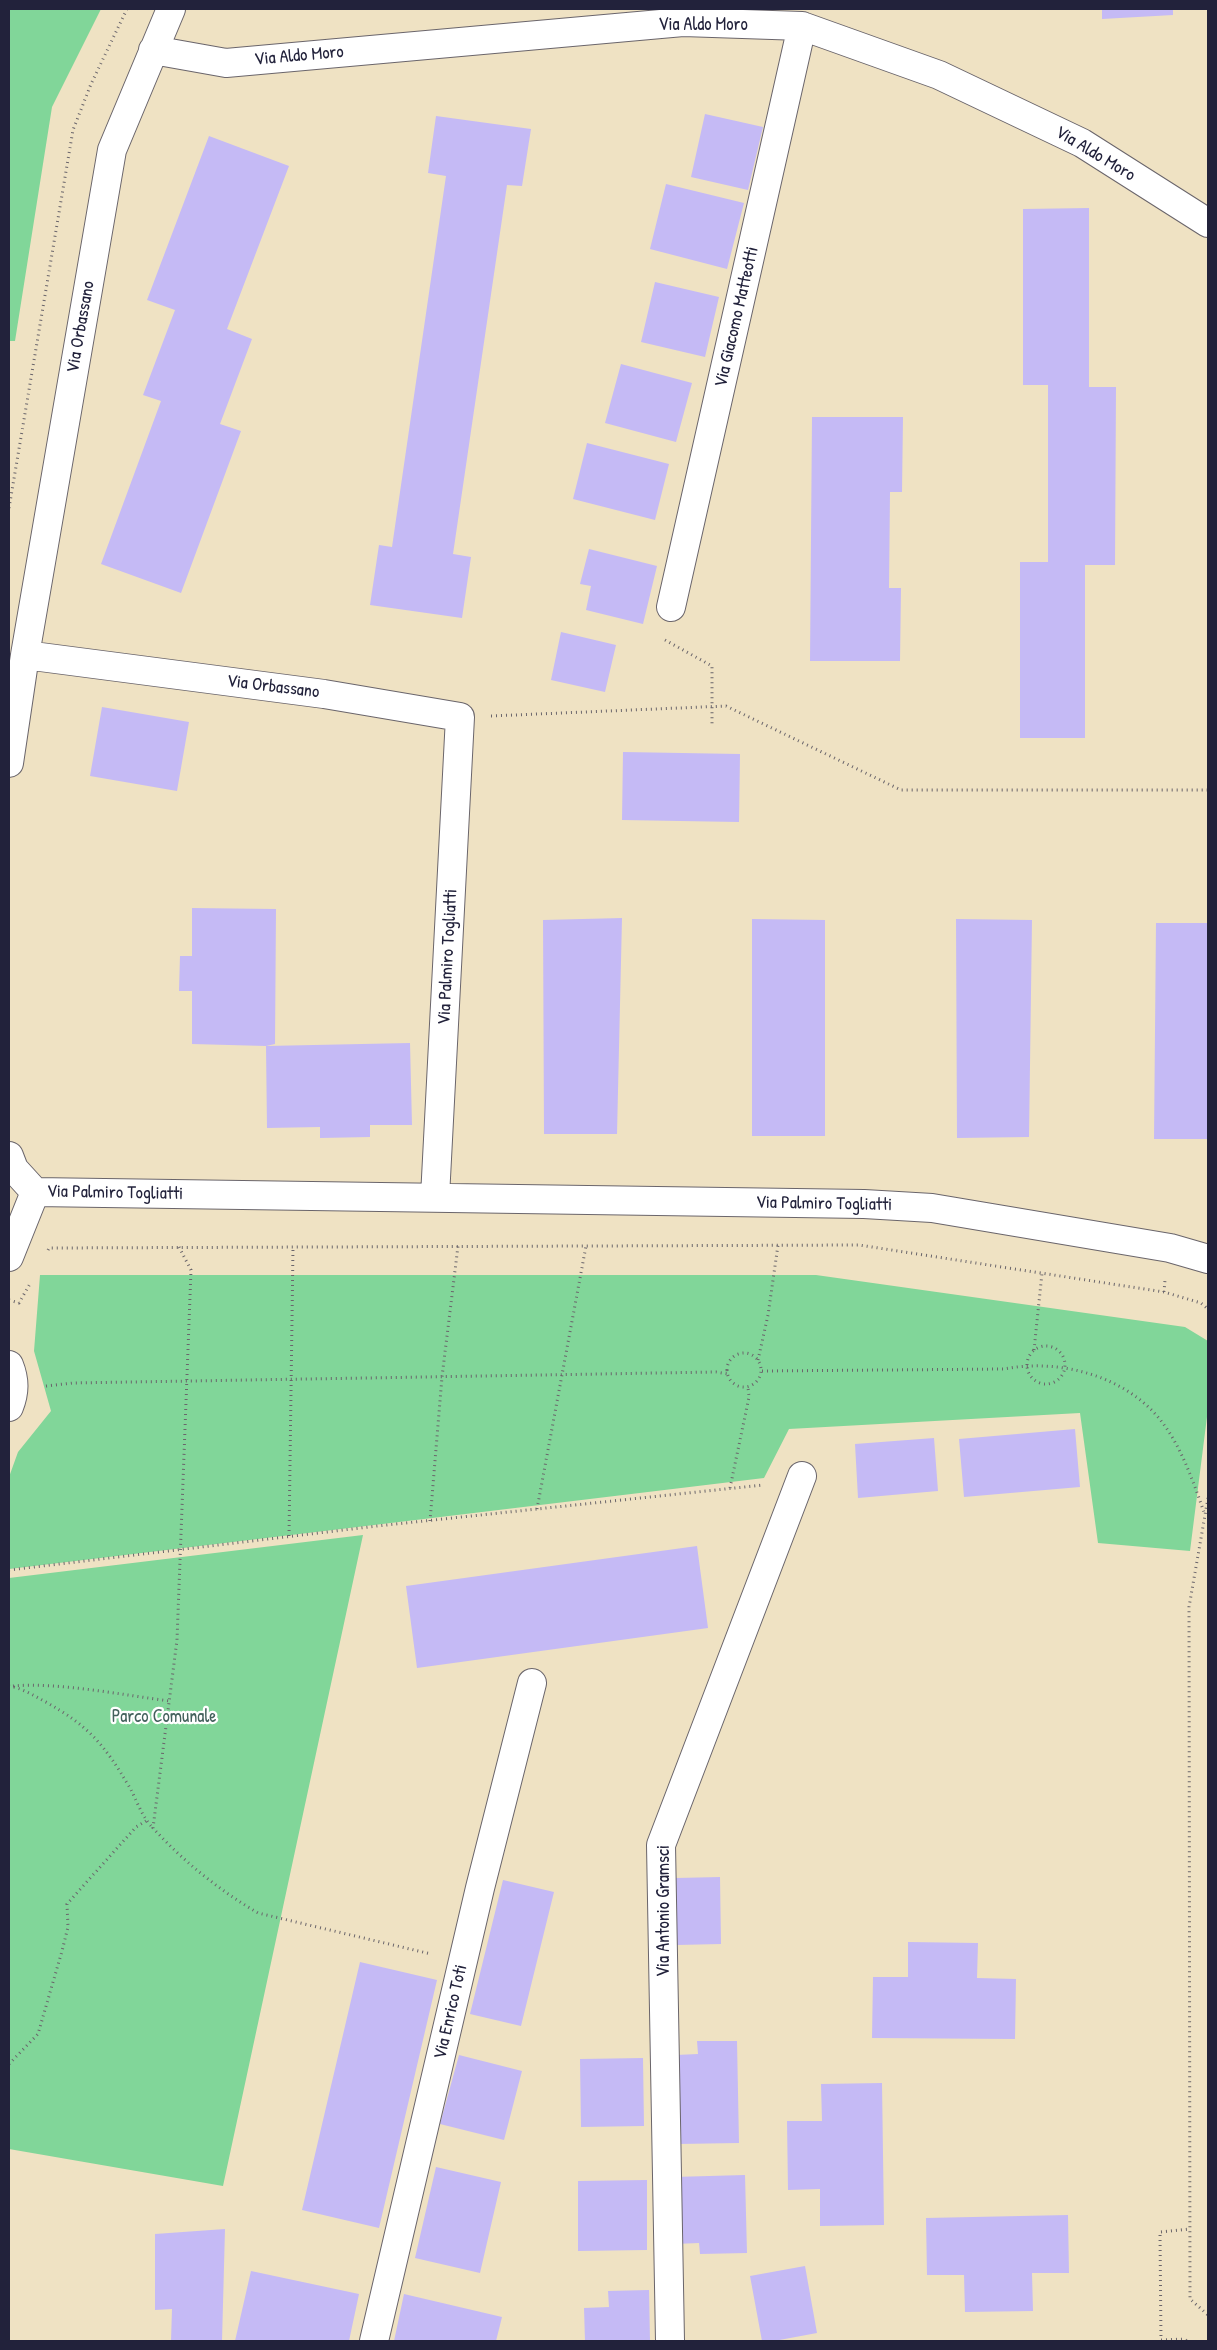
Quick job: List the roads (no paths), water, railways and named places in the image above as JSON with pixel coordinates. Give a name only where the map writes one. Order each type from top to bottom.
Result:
[{"type":"street","name":"Via Orbassano","points":[[9,763],[25,655],[112,150],[152,50],[171,9]]},
{"type":"street","name":"Via Aldo Moro","points":[[152,50],[226,62],[683,22],[802,26],[939,75],[1082,143],[1201,221],[1208,223]]},
{"type":"street","name":"Via Giacomo Matteotti","points":[[671,607],[802,26]]},
{"type":"street","name":"Via Orbassano","points":[[25,655],[324,694],[460,717]]},
{"type":"street","name":"Via Palmiro Togliatti","points":[[435,1197],[460,717]]},
{"type":"street","points":[[9,1156],[14,1170],[35,1192],[9,1257]]},
{"type":"street","name":"Via Palmiro Togliatti","points":[[35,1192],[864,1204],[932,1208],[1170,1248],[1208,1259]]},
{"type":"street","name":"Via Antonio Gramsci","points":[[670,2341],[661,1844],[798,1486]]},
{"type":"street","name":"Via Enrico Toti","points":[[374,2341],[480,1888],[532,1683]]},
{"type":"park label","name":"Parco Comunale","points":[[164,1717]]}]
